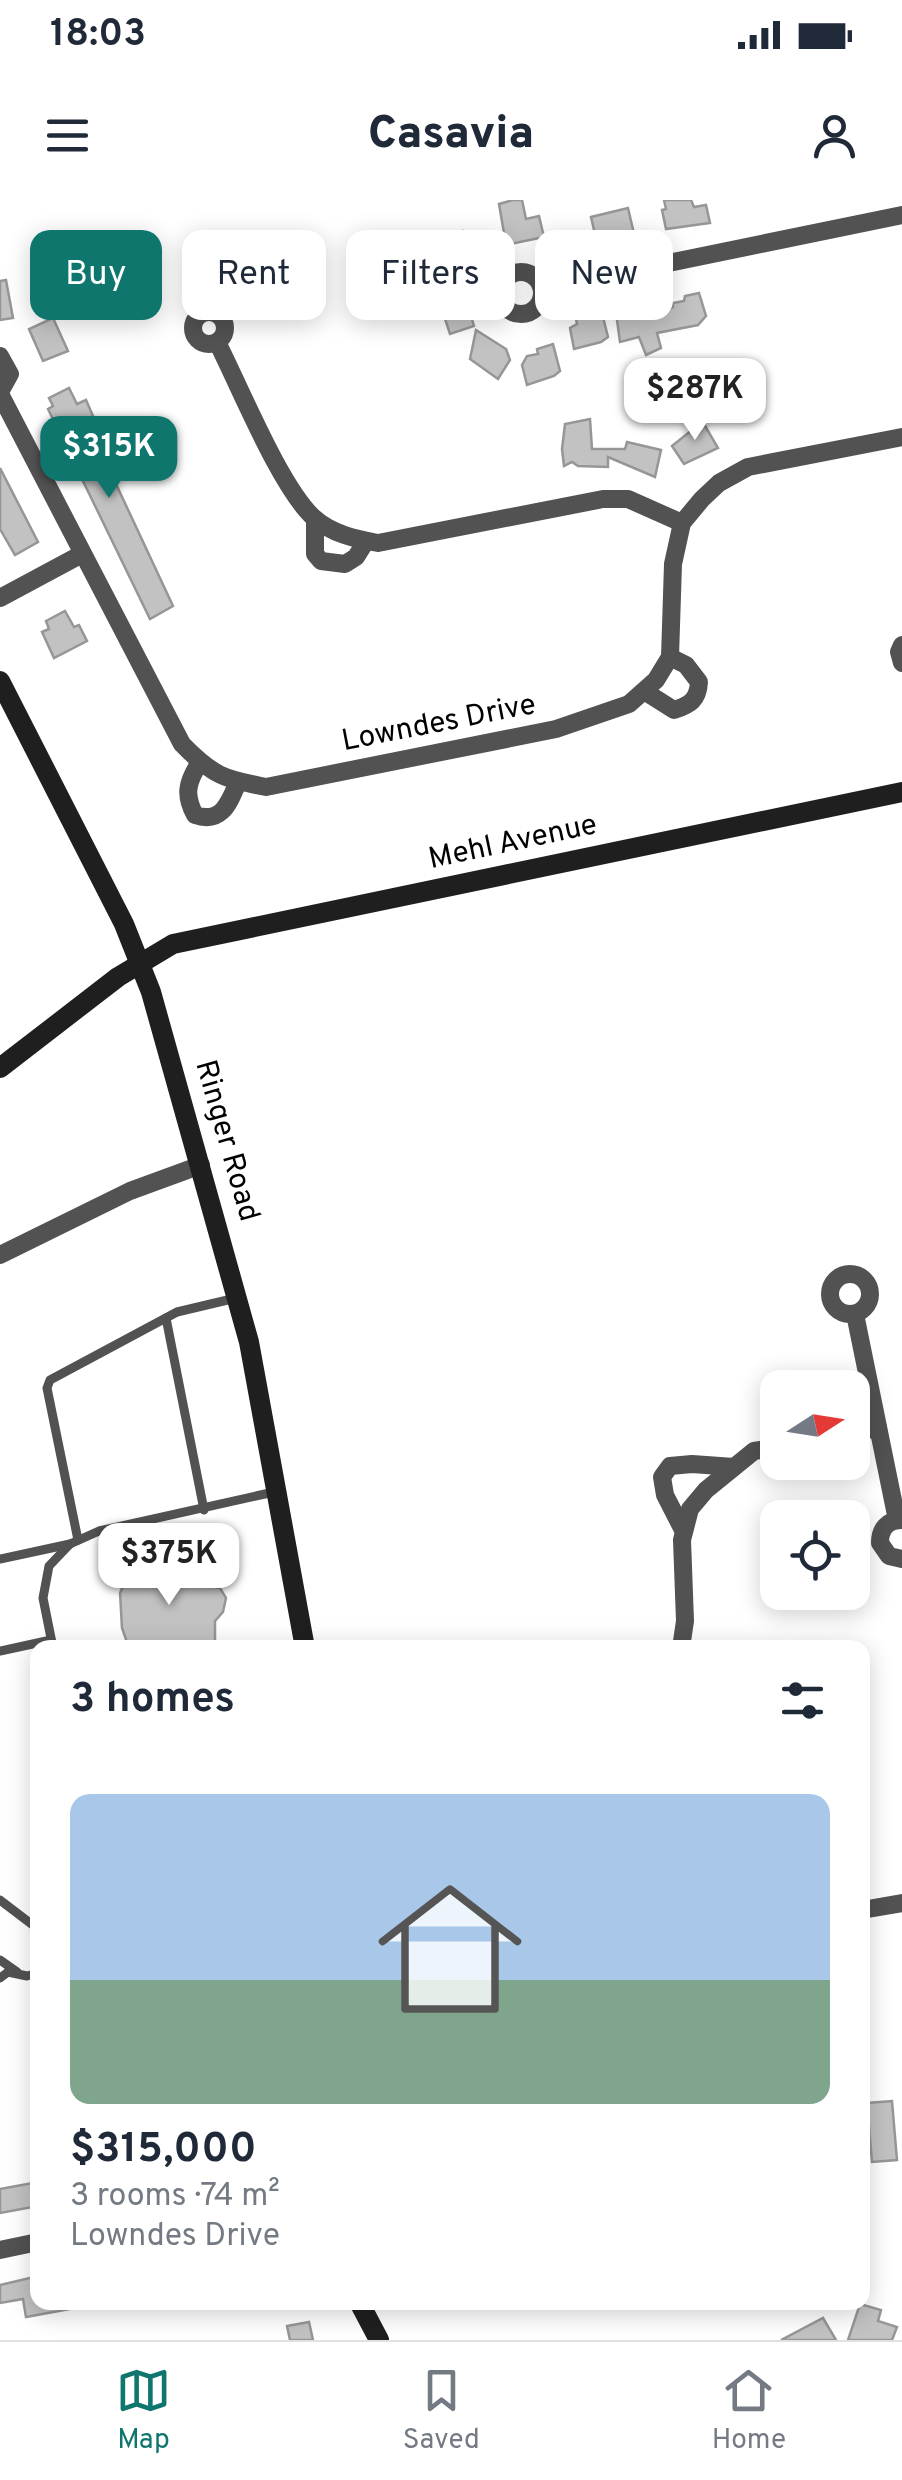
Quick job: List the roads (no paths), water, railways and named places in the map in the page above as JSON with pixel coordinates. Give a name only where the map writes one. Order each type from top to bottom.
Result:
[{"type":"street","points":[[673,261],[902,215]]},
{"type":"street","points":[[217,342],[289,484],[314,519],[344,536],[378,543],[603,499],[628,499],[682,522]]},
{"type":"street","name":"Lowndes Drive","points":[[0,356],[10,374],[0,393],[182,744],[225,779],[266,787],[556,729],[629,704],[656,680],[670,657]]},
{"type":"street","points":[[644,691],[674,710],[688,706],[698,695],[699,682],[686,665],[670,657],[673,564],[682,522],[719,483],[748,467],[902,438]]},
{"type":"street","points":[[314,519],[314,554],[321,561],[346,564],[366,541]]},
{"type":"street","points":[[0,598],[82,554]]},
{"type":"street","points":[[902,645],[902,663]]},
{"type":"street","name":"Ringer Road","points":[[0,681],[140,961],[238,1297],[303,1640]]},
{"type":"street","points":[[200,762],[189,779],[187,800],[195,816],[207,820],[219,815],[228,807],[238,782]]},
{"type":"street","name":"Mehl Avenue","points":[[0,1068],[140,961],[173,944],[902,792]]},
{"type":"street","points":[[0,1256],[130,1191],[201,1164]]},
{"type":"street","points":[[855,1314],[899,1520],[884,1527],[880,1543],[888,1556],[902,1559]]},
{"type":"street","points":[[870,1430],[878,1428]]},
{"type":"street","points":[[682,1640],[683,1530],[690,1509],[706,1490],[760,1451]]},
{"type":"street","points":[[683,1530],[664,1495],[662,1477],[670,1466],[734,1467]]},
{"type":"street","points":[[870,1908],[902,1902]]},
{"type":"street","points":[[0,2250],[30,2244]]},
{"type":"street","points":[[362,2310],[379,2340]]},
{"type":"lane","points":[[74,1542],[47,1388],[50,1380],[177,1312],[238,1297]]},
{"type":"lane","points":[[166,1318],[204,1510]]},
{"type":"lane","points":[[0,1559],[74,1542],[99,1531],[277,1492]]},
{"type":"lane","points":[[51,1640],[43,1598],[48,1566],[74,1542]]},
{"type":"lane","points":[[0,1651],[30,1647]]},
{"type":"lane","points":[[0,1900],[30,1923]]},
{"type":"lane","points":[[0,1960],[17,1972],[30,1975]]},
{"type":"lane","points":[[0,1978],[17,1972]]}]
